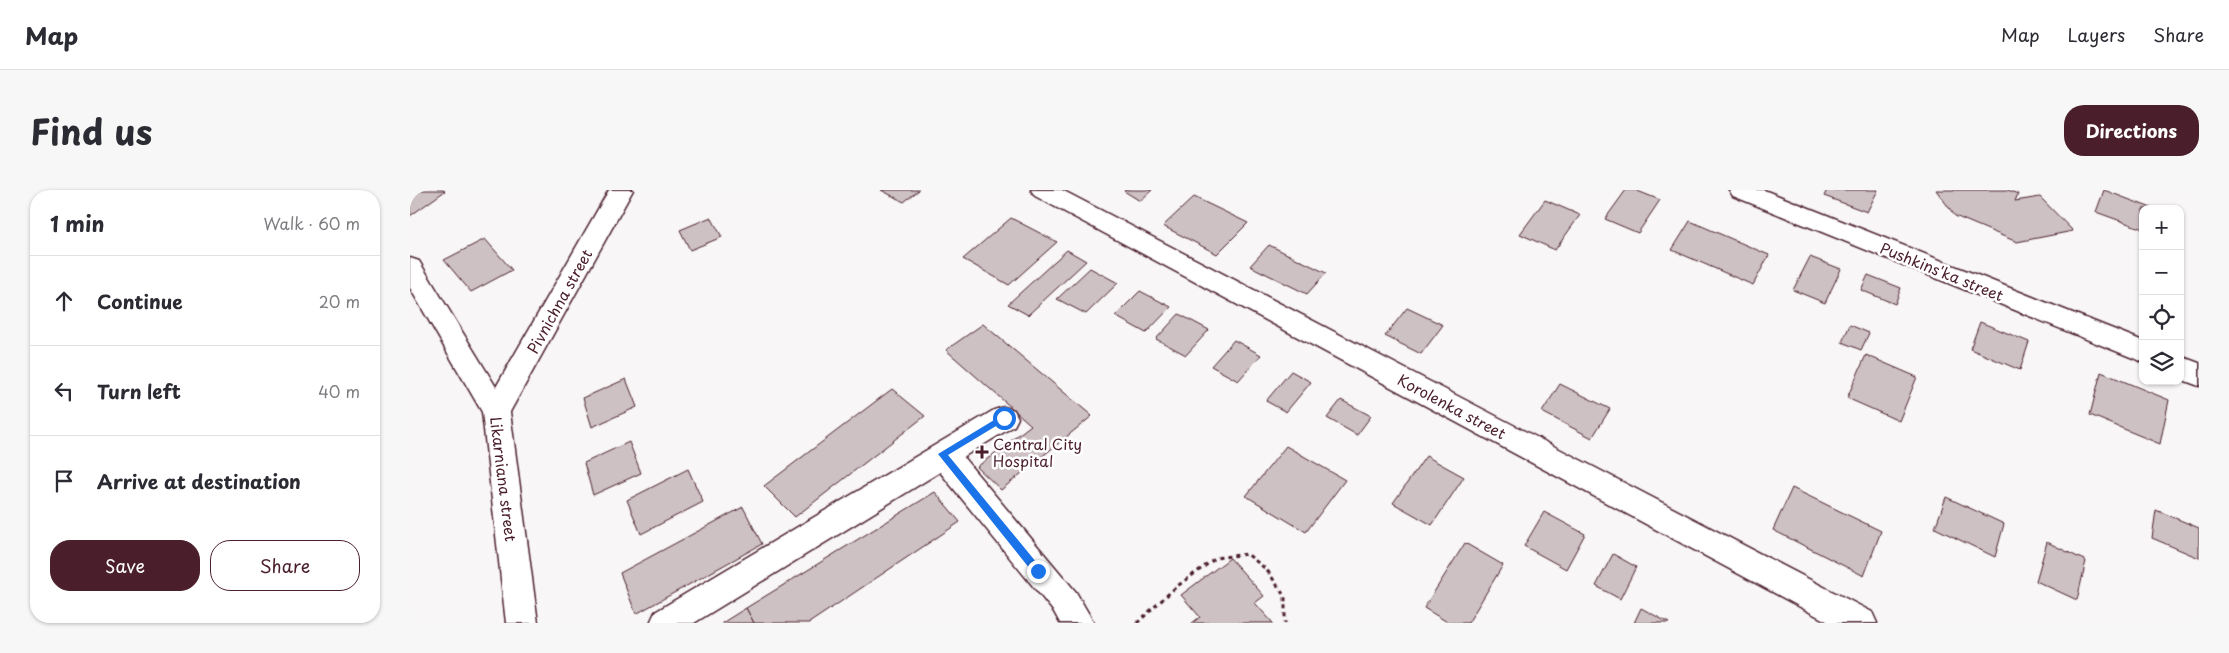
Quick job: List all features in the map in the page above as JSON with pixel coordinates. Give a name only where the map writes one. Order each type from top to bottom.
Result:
[{"type":"street","name":"Pivnichna street","points":[[496,411],[621,190]]},
{"type":"street","name":"Korolenka street","points":[[1043,190],[1861,623]]},
{"type":"street","name":"Pushkins'ka street","points":[[1741,190],[2139,350]]},
{"type":"street","name":"Likarniana street","points":[[412,273],[496,411],[522,623]]},
{"type":"street","points":[[2184,369],[2199,375]]},
{"type":"street","points":[[666,623],[1004,418]]},
{"type":"street","points":[[942,454],[1065,602],[1078,623]]},
{"type":"path","points":[[1137,623],[1176,587],[1216,558],[1247,554],[1267,570],[1285,597],[1285,623]]},
{"type":"building","points":[[410,190],[443,190],[445,191],[410,216]]},
{"type":"building","points":[[881,190],[919,190],[904,202]]},
{"type":"building","points":[[1152,190],[1140,201],[1124,191]]},
{"type":"building","points":[[1626,190],[1635,190],[1660,200],[1638,233],[1605,219]]},
{"type":"building","points":[[1827,190],[1878,190],[1867,212],[1824,196]]},
{"type":"building","points":[[1936,190],[2008,190],[2018,194],[2015,201],[2040,197],[2073,231],[2017,242],[1955,216]]},
{"type":"building","points":[[2104,190],[2143,205],[2139,205],[2139,228],[2096,212]]},
{"type":"building","points":[[1194,197],[1248,223],[1217,254],[1163,226]]},
{"type":"building","points":[[1545,200],[1580,215],[1555,250],[1520,234]]},
{"type":"building","points":[[711,217],[722,237],[690,250],[680,230]]},
{"type":"building","points":[[1011,218],[1057,242],[1009,285],[963,259]]},
{"type":"building","points":[[1690,221],[1769,255],[1753,285],[1672,250]]},
{"type":"building","points":[[485,239],[512,270],[471,292],[444,260]]},
{"type":"building","points":[[1269,245],[1326,273],[1307,294],[1250,266]]},
{"type":"building","points":[[1067,250],[1086,261],[1028,315],[1008,304]]},
{"type":"building","points":[[1810,257],[1841,269],[1825,303],[1793,290]]},
{"type":"building","points":[[1090,268],[1118,283],[1086,314],[1057,299]]},
{"type":"building","points":[[1868,275],[1901,288],[1895,304],[1861,290]]},
{"type":"building","points":[[1140,291],[1171,307],[1146,333],[1115,316]]},
{"type":"building","points":[[1407,308],[1443,325],[1421,354],[1385,336]]},
{"type":"building","points":[[1179,314],[1209,330],[1186,355],[1156,339]]},
{"type":"building","points":[[1980,322],[2029,342],[2020,370],[1970,349]]},
{"type":"building","points":[[983,324],[1092,416],[1001,490],[977,467],[1031,425],[946,350]]},
{"type":"building","points":[[1850,325],[1869,333],[1861,350],[1842,342]]},
{"type":"building","points":[[1234,340],[1261,355],[1238,381],[1211,366]]},
{"type":"building","points":[[1866,355],[1917,377],[1899,421],[1847,398]]},
{"type":"building","points":[[1291,371],[1311,382],[1286,412],[1266,401]]},
{"type":"building","points":[[2101,372],[2169,400],[2160,444],[2090,415]]},
{"type":"building","points":[[626,379],[637,407],[592,427],[583,398]]},
{"type":"building","points":[[1560,384],[1610,409],[1592,438],[1542,412]]},
{"type":"building","points":[[892,389],[925,416],[795,517],[764,486]]},
{"type":"building","points":[[1341,400],[1371,416],[1357,435],[1327,418]]},
{"type":"building","points":[[629,442],[641,473],[593,495],[584,463]]},
{"type":"building","points":[[1286,446],[1345,480],[1306,532],[1246,496]]},
{"type":"building","points":[[1426,456],[1464,477],[1432,525],[1393,503]]},
{"type":"building","points":[[688,469],[703,502],[641,534],[627,500]]},
{"type":"building","points":[[1792,488],[1881,531],[1864,576],[1773,530]]},
{"type":"building","points":[[935,492],[960,522],[809,623],[754,623],[746,608]]},
{"type":"building","points":[[1946,497],[2004,524],[1995,557],[1935,528]]},
{"type":"building","points":[[743,507],[762,544],[636,614],[620,573]]},
{"type":"building","points":[[2156,510],[2199,528],[2199,558],[2152,538]]},
{"type":"building","points":[[1544,512],[1585,534],[1566,569],[1524,546]]},
{"type":"building","points":[[2047,542],[2086,561],[2077,600],[2036,581]]},
{"type":"building","points":[[1465,543],[1503,565],[1468,623],[1449,623],[1424,608]]},
{"type":"building","points":[[1613,554],[1636,567],[1620,599],[1596,586]]},
{"type":"building","points":[[1230,558],[1264,596],[1255,603],[1273,623],[1192,623],[1200,617],[1181,595]]},
{"type":"building","points":[[746,608],[754,623],[722,623]]},
{"type":"building","points":[[1641,608],[1669,623],[1634,623]]},
{"type":"place","name":"Central City Hospital","points":[[982,452]]},
{"type":"route","points":[[1004,418],[942,454],[1038,571]]}]
